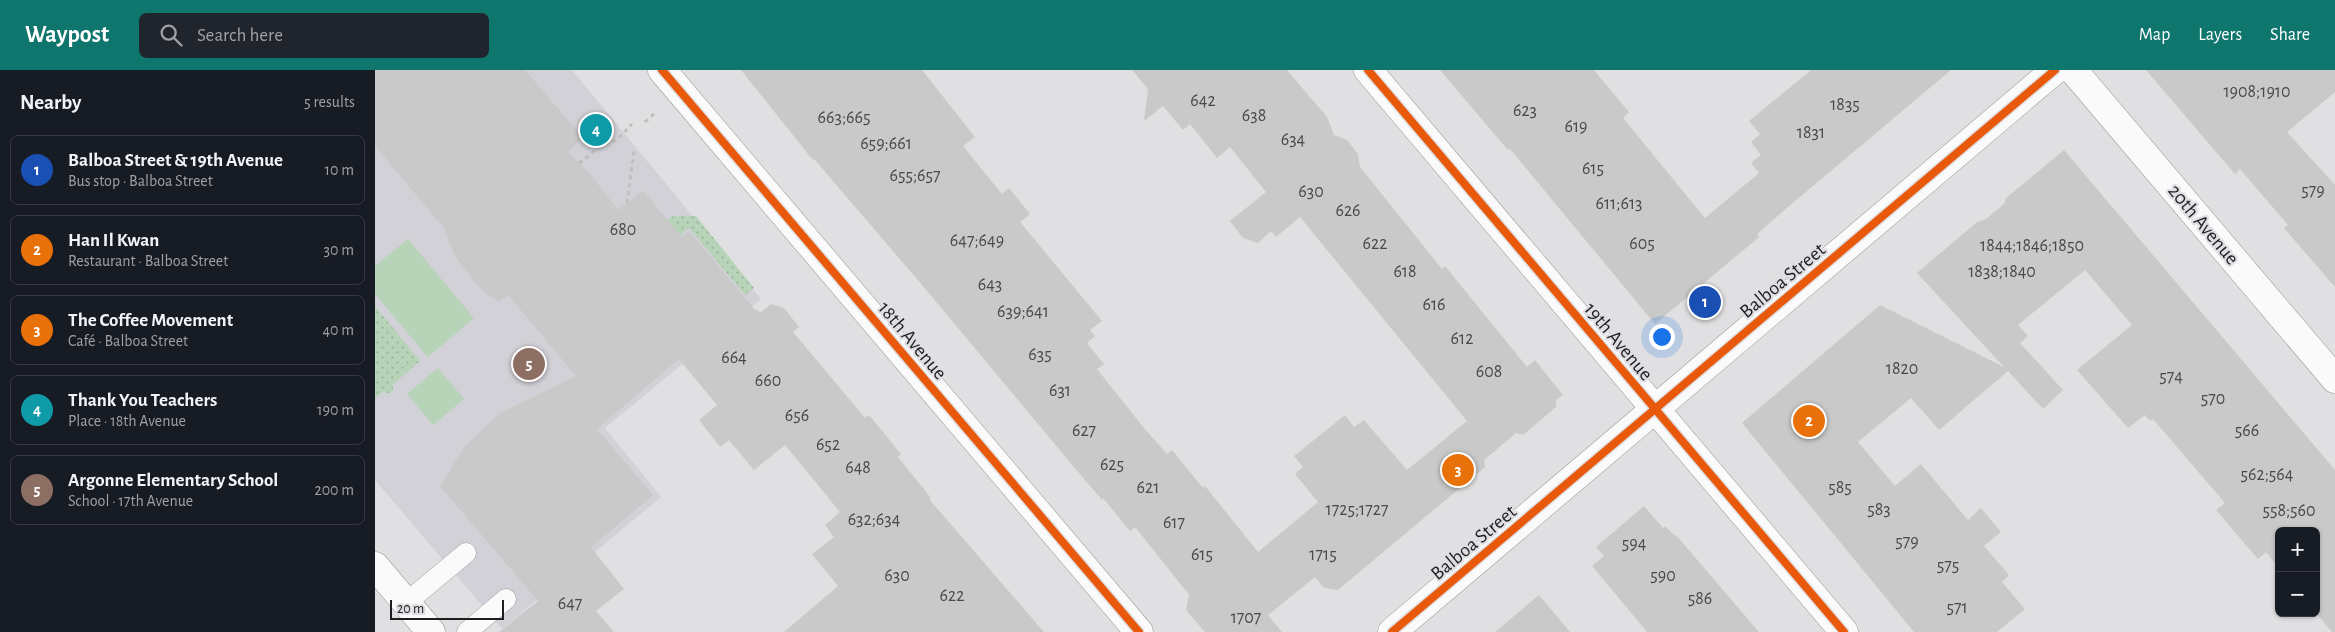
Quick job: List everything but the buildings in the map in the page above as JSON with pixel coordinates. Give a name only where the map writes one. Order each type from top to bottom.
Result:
[{"type":"street","name":"18th Avenue","points":[[662,70],[1139,632]]},
{"type":"street","name":"19th Avenue","points":[[1368,70],[1844,632]]},
{"type":"street","name":"Balboa Street","points":[[1392,632],[2055,70]]},
{"type":"street","name":"20th Avenue","points":[[2073,70],[2335,379]]},
{"type":"street","points":[[375,566],[431,632]]},
{"type":"lane","points":[[405,603],[466,553]]},
{"type":"lane","points":[[467,632],[506,599]]},
{"type":"path","points":[[579,163],[602,145],[617,140],[632,124]]},
{"type":"path","points":[[591,131],[602,145]]},
{"type":"path","points":[[627,203],[634,151]]},
{"type":"shaded area","points":[[375,70],[572,70],[761,299],[605,428],[661,497],[502,629],[375,480]]},
{"type":"green space","points":[[673,216],[696,216],[754,288],[745,295],[689,228],[652,258],[640,243]]},
{"type":"green space","points":[[408,239],[474,318],[428,357],[375,294],[375,266]]},
{"type":"green space","points":[[375,306],[420,361],[392,385],[394,390],[389,394],[384,391],[375,399]]},
{"type":"green space","points":[[438,368],[464,399],[433,425],[407,394]]},
{"type":"cycle path","points":[[662,70],[1139,632]]},
{"type":"cycle path","points":[[1368,70],[1844,632]]},
{"type":"cycle path","points":[[1392,632],[2055,70]]},
{"type":"place","name":"Thank You Teachers","points":[[596,130]]},
{"type":"place","name":"Balboa Street & 19th Avenue","points":[[1705,302]]},
{"type":"place","name":"Argonne Elementary School","points":[[529,364]]},
{"type":"place","name":"Han Il Kwan","points":[[1809,421]]},
{"type":"place","name":"The Coffee Movement","points":[[1458,470]]}]
